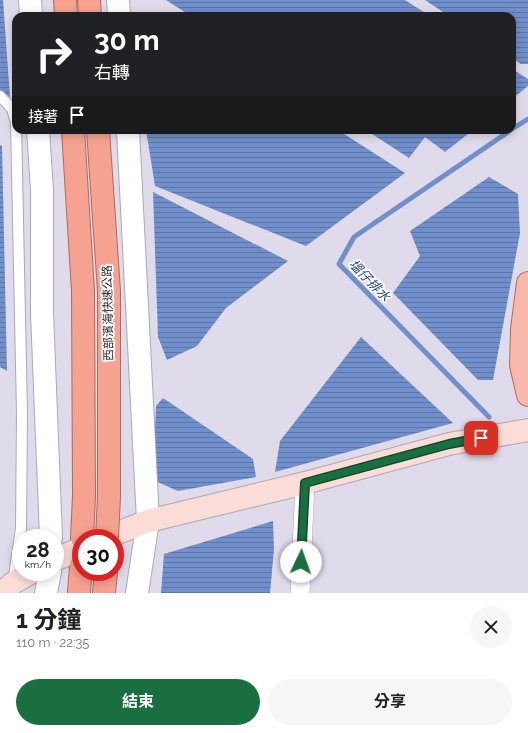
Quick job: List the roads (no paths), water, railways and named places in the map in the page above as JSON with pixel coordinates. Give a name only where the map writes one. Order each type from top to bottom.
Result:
[{"type":"highway","points":[[65,0],[66,12]]},
{"type":"highway","points":[[89,0],[90,12]]},
{"type":"highway","name":"西部濱海快速公路","points":[[74,134],[83,292],[84,496],[82,529]]},
{"type":"highway","name":"西部濱海快速公路","points":[[98,134],[108,291],[109,496],[107,529]]},
{"type":"main road","points":[[528,283],[522,329],[521,365],[528,396]]},
{"type":"main road","points":[[124,531],[148,521],[305,483],[449,444],[528,430]]},
{"type":"main road","points":[[7,588],[18,581]]},
{"type":"street","points":[[30,0],[31,12]]},
{"type":"street","points":[[118,0],[119,12]]},
{"type":"street","points":[[38,134],[42,190],[42,313],[51,529]]},
{"type":"street","points":[[128,134],[148,521],[138,593]]},
{"type":"street","points":[[300,593],[305,483]]},
{"type":"street","points":[[46,593],[48,581]]},
{"type":"lane","points":[[0,96],[12,109]]},
{"type":"lane","points":[[7,588],[21,528],[22,414],[16,134]]},
{"type":"water","points":[[0,0],[3,0],[10,97],[0,91]]},
{"type":"water","points":[[166,0],[405,0],[424,12],[185,12]]},
{"type":"water","points":[[425,0],[528,0],[528,64],[521,64],[516,61],[516,12],[443,12]]},
{"type":"water","points":[[516,72],[528,79],[528,86],[516,96]]},
{"type":"water","points":[[147,134],[344,134],[405,173],[306,246],[155,186]]},
{"type":"water","points":[[372,134],[468,134],[445,152],[425,137],[409,158]]},
{"type":"water","points":[[0,145],[2,146],[7,371],[0,367]]},
{"type":"water","points":[[489,177],[518,194],[520,233],[493,380],[478,380],[393,293],[420,256],[410,231]]},
{"type":"water","points":[[153,192],[288,261],[226,308],[197,346],[167,360],[158,337]]},
{"type":"water","points":[[361,337],[453,423],[275,472],[280,441]]},
{"type":"water","points":[[163,398],[253,459],[256,477],[178,491],[153,480],[156,406]]},
{"type":"water","points":[[273,521],[274,549],[270,593],[161,593],[164,554]]},
{"type":"waterway","name":"塭仔排水","points":[[516,126],[528,119]]},
{"type":"waterway","name":"塭仔排水","points":[[489,417],[339,264],[354,237],[505,134]]}]
